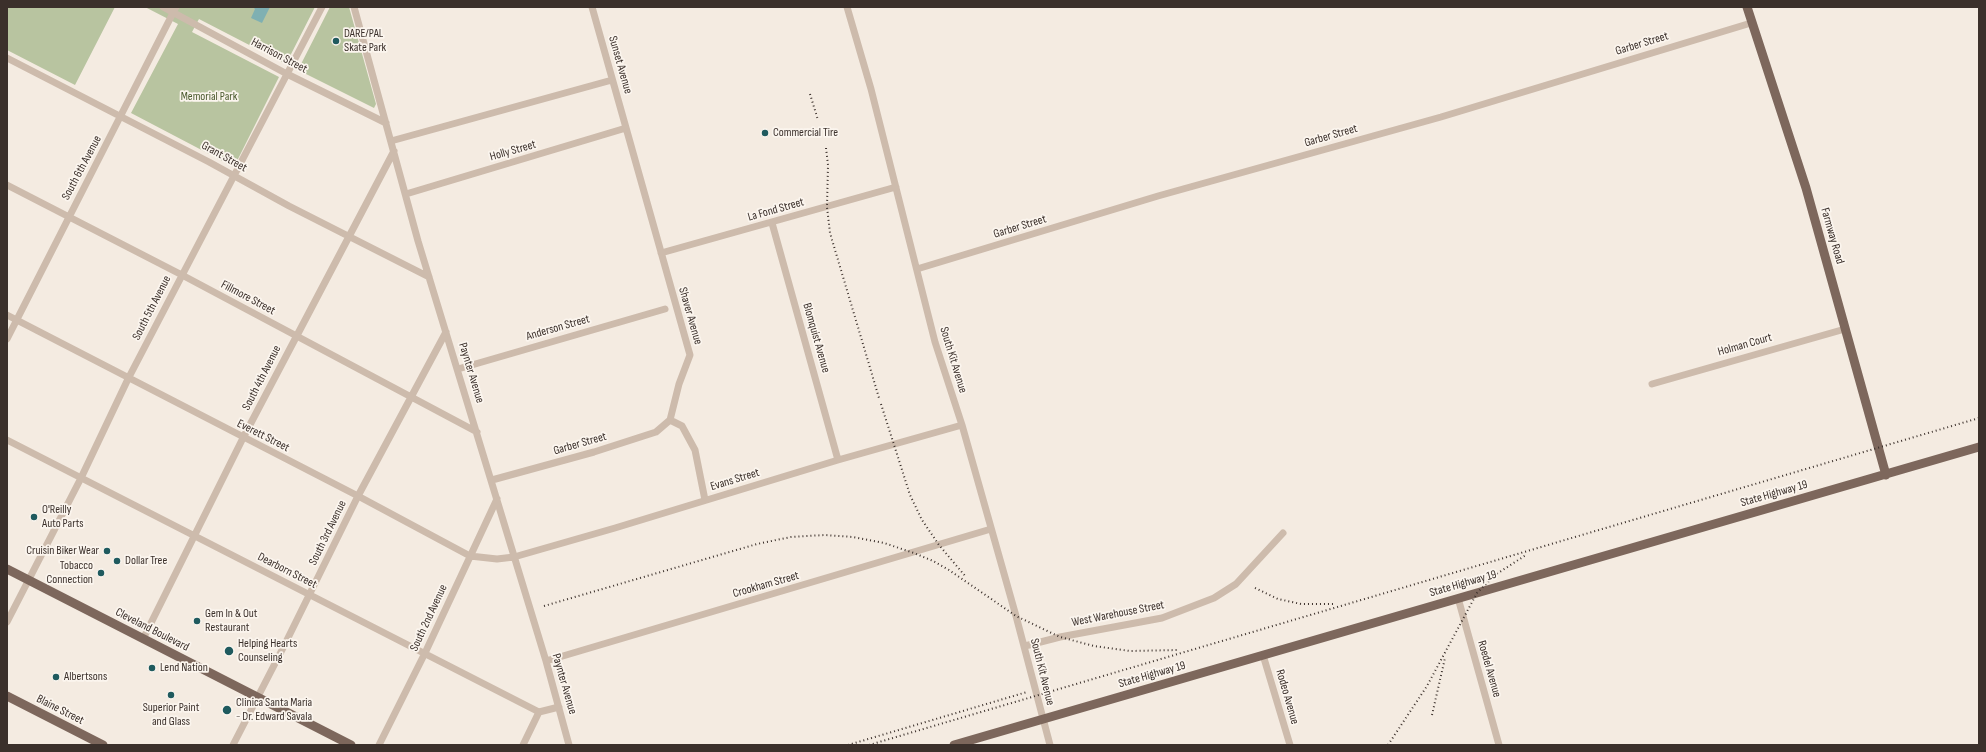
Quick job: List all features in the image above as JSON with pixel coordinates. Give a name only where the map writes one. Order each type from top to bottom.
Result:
[{"type":"main road","name":"Farmway Road","points":[[1746,7],[1806,188],[1886,474]]},
{"type":"main road","name":"State Highway 19","points":[[954,745],[1979,447]]},
{"type":"main road","name":"Cleveland Boulevard","points":[[7,568],[351,745]]},
{"type":"main road","name":"Blaine Street","points":[[7,696],[91,742],[103,745]]},
{"type":"street","name":"Harrison Street","points":[[163,7],[174,10],[287,74],[386,123]]},
{"type":"street","name":"South 5th Avenue","points":[[7,622],[81,478],[128,379],[322,7]]},
{"type":"street","name":"Paynter Avenue","points":[[354,7],[429,277],[492,480],[570,745]]},
{"type":"street","name":"Sunset Avenue","points":[[592,7],[626,128]]},
{"type":"street","name":"South Kit Avenue","points":[[847,7],[896,187],[935,342],[962,425],[1050,745]]},
{"type":"street","name":"South 6th Avenue","points":[[7,340],[174,10]]},
{"type":"street","name":"Garber Street","points":[[917,269],[1158,196],[1441,116],[1751,23]]},
{"type":"street","name":"Grant Street","points":[[7,58],[429,277]]},
{"type":"street","points":[[391,141],[612,80]]},
{"type":"street","name":"Holly Street","points":[[406,194],[626,128]]},
{"type":"street","name":"Shaver Avenue","points":[[626,128],[690,355],[679,384],[670,420]]},
{"type":"street","name":"South 4th Avenue","points":[[143,639],[243,438],[394,151]]},
{"type":"street","name":"Fillmore Street","points":[[7,185],[68,218],[182,275],[477,432]]},
{"type":"street","name":"La Fond Street","points":[[661,253],[896,187]]},
{"type":"street","name":"Blomquist Avenue","points":[[772,223],[838,460]]},
{"type":"street","name":"Anderson Street","points":[[458,369],[665,309]]},
{"type":"street","name":"Everett Street","points":[[7,315],[128,379],[358,496],[470,556],[497,558],[514,556]]},
{"type":"street","name":"Holman Court","points":[[1652,384],[1846,329]]},
{"type":"street","name":"South 3rd Avenue","points":[[233,745],[358,496],[446,332]]},
{"type":"street","points":[[670,420],[682,426],[695,450],[705,500]]},
{"type":"street","name":"Garber Street","points":[[492,480],[594,452],[656,432],[670,420]]},
{"type":"street","name":"Evans Street","points":[[514,556],[615,528],[838,460],[962,425]]},
{"type":"street","name":"Dearborn Street","points":[[7,440],[539,712]]},
{"type":"street","name":"South 2nd Avenue","points":[[379,745],[425,653],[497,500]]},
{"type":"street","name":"Crookham Street","points":[[546,661],[991,529]]},
{"type":"street","name":"West Warehouse Street","points":[[1024,646],[1060,637],[1162,618],[1214,598],[1236,584],[1283,533]]},
{"type":"street","name":"Roedel Avenue","points":[[1458,598],[1499,745]]},
{"type":"street","name":"Rodeo Avenue","points":[[1263,655],[1290,745]]},
{"type":"street","points":[[523,745],[539,712],[559,707]]},
{"type":"green space","points":[[7,7],[115,7],[75,85],[7,50]]},
{"type":"green space","name":"Memorial Park","points":[[145,7],[315,7],[286,64],[199,19],[192,32],[279,77],[234,167],[131,113],[178,24]]},
{"type":"green space","points":[[330,7],[349,7],[376,104],[374,108],[298,70]]},
{"type":"water","points":[[253,7],[270,7],[262,23],[251,18],[255,9]]},
{"type":"railway","points":[[810,94],[818,120]]},
{"type":"railway","points":[[826,148],[828,165],[827,207],[830,233],[879,398]]},
{"type":"railway","points":[[881,404],[910,495],[922,520],[939,545],[966,577]]},
{"type":"railway","points":[[869,745],[1979,418]]},
{"type":"railway","points":[[544,606],[757,544],[791,537],[825,535],[853,537],[884,543],[933,561],[949,570],[1016,616],[1060,637],[1094,646],[1130,651],[1178,650]]},
{"type":"railway","points":[[1388,745],[1427,686],[1477,593],[1495,575],[1526,555]]},
{"type":"railway","points":[[1255,588],[1278,599],[1301,604],[1334,604]]},
{"type":"railway","points":[[1432,715],[1445,658]]},
{"type":"railway","points":[[848,745],[1027,692]]},
{"type":"place","name":"DARE/PAL Skate Park","points":[[336,41]]},
{"type":"place","name":"Commercial Tire","points":[[765,133]]},
{"type":"place","name":"O'Reilly Auto Parts","points":[[34,517]]},
{"type":"place","name":"Cruisin Biker Wear","points":[[107,551]]},
{"type":"place","name":"Dollar Tree","points":[[117,561]]},
{"type":"place","name":"Tobacco Connection","points":[[101,573]]},
{"type":"place","name":"Gem In & Out Restaurant","points":[[197,621]]},
{"type":"place","name":"Helping Hearts Counseling","points":[[229,651]]},
{"type":"place","name":"Lend Nation","points":[[152,668]]},
{"type":"place","name":"Albertsons","points":[[56,677]]},
{"type":"place","name":"Superior Paint and Glass","points":[[171,695]]},
{"type":"place","name":"Clinica Santa Maria - Dr. Edward Savala","points":[[227,710]]}]
